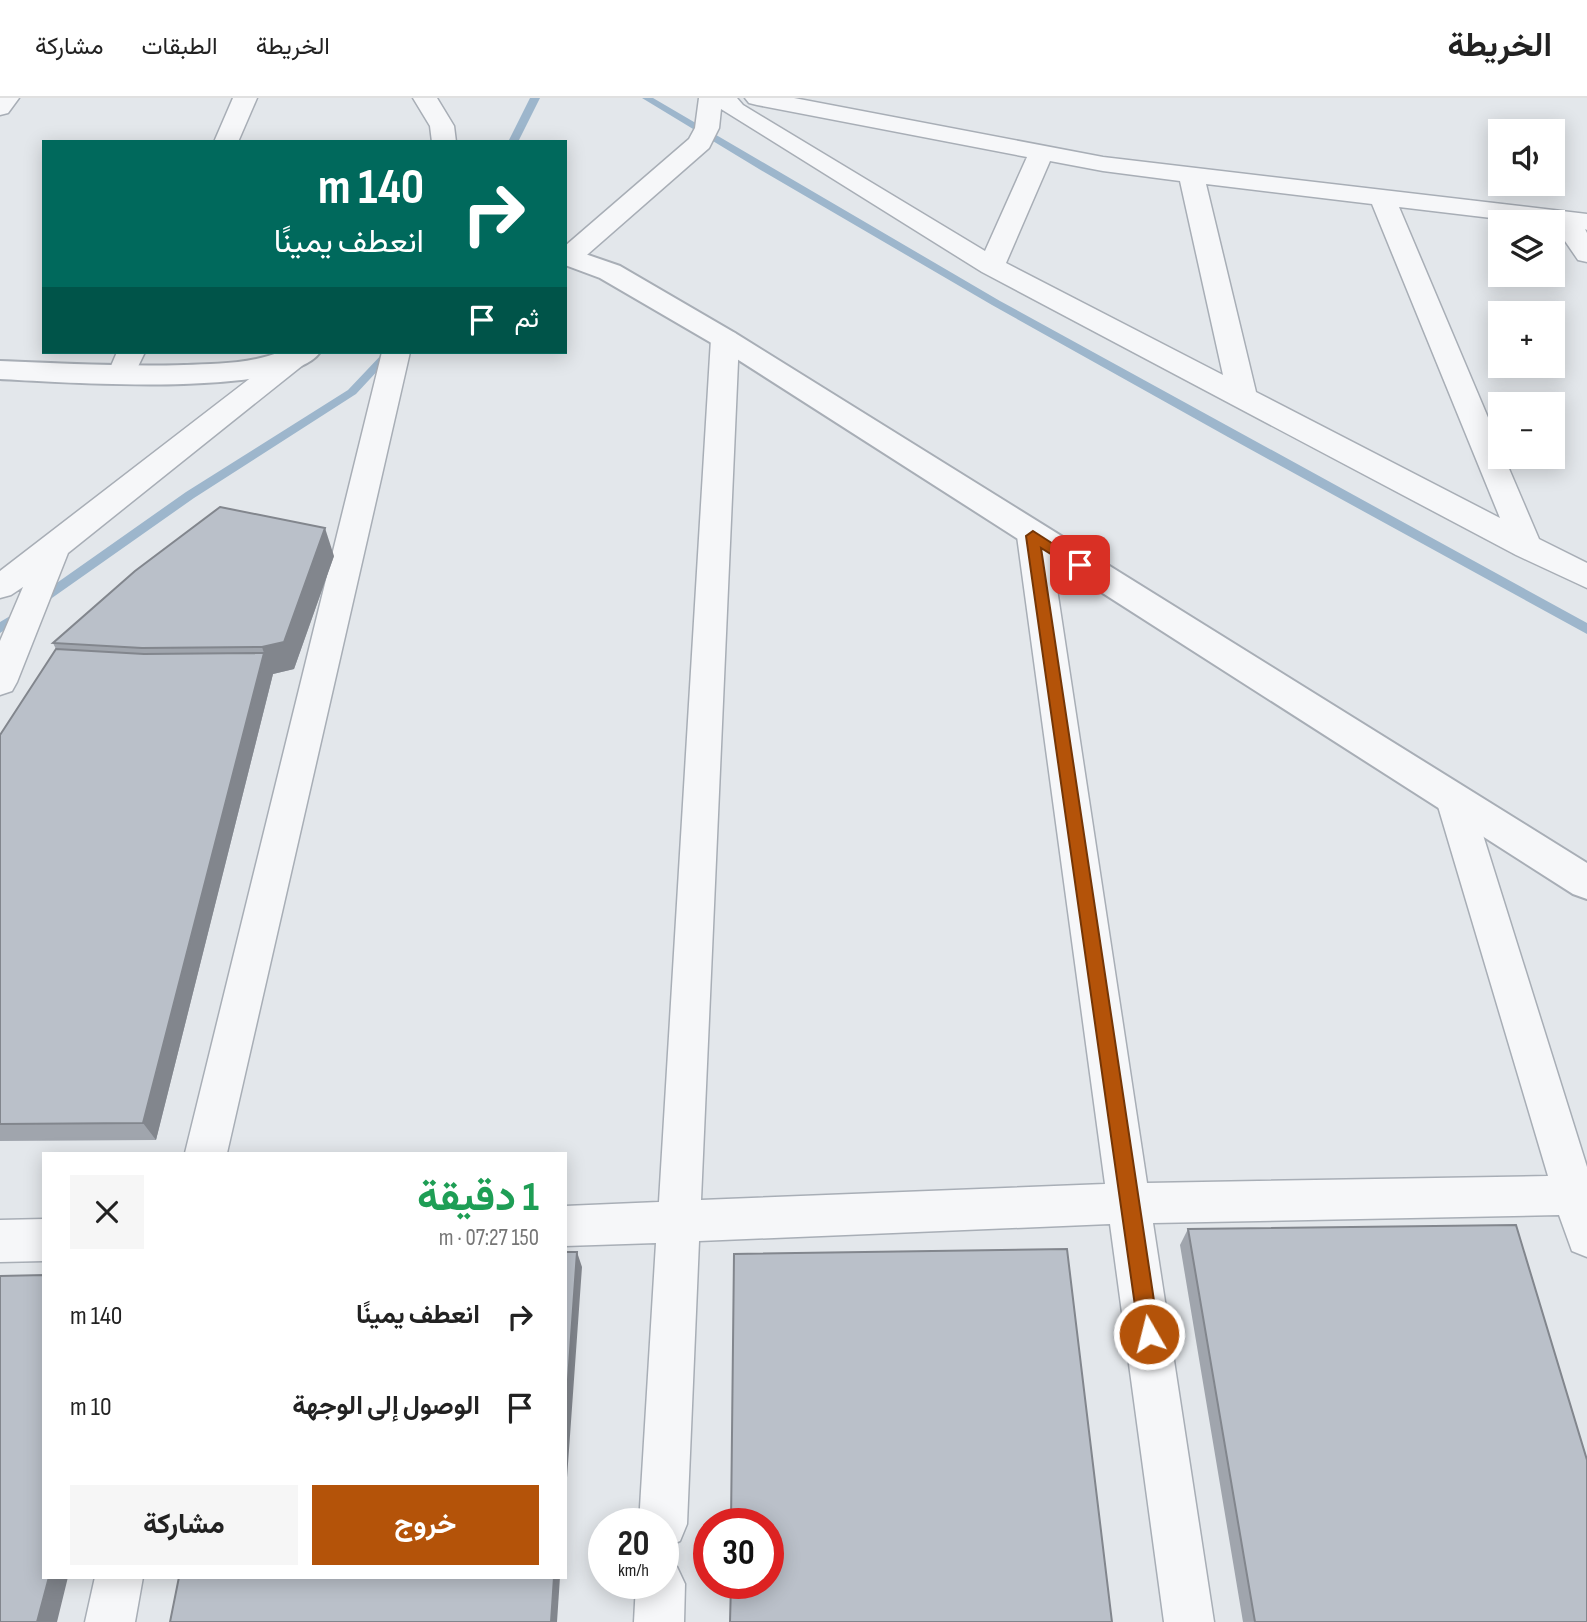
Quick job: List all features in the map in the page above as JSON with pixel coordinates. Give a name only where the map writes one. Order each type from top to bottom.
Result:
[{"type":"street","points":[[0,108],[6,98]]},
{"type":"street","points":[[227,140],[245,98]]},
{"type":"street","points":[[425,98],[442,126],[444,140]]},
{"type":"street","points":[[711,98],[707,128],[700,143],[568,255],[610,272],[725,340],[1455,803],[1587,883]]},
{"type":"street","points":[[724,98],[735,110],[990,266],[1587,577]]},
{"type":"street","points":[[757,98],[1042,152],[1192,177],[1576,220],[1587,254]]},
{"type":"street","points":[[990,266],[1042,152]]},
{"type":"street","points":[[1192,177],[1243,399]]},
{"type":"street","points":[[1382,198],[1527,547]]},
{"type":"street","points":[[664,1508],[725,340]]},
{"type":"street","points":[[206,1152],[396,354]]},
{"type":"street","points":[[0,370],[127,362],[191,373],[241,370],[299,355]]},
{"type":"street","points":[[0,587],[55,547],[299,355]]},
{"type":"street","points":[[1033,536],[1131,1203],[1189,1622]]},
{"type":"street","points":[[0,682],[55,547]]},
{"type":"street","points":[[1455,803],[1581,1195],[1587,1236]]},
{"type":"street","points":[[567,1226],[1131,1203],[1581,1195]]},
{"type":"street","points":[[0,1241],[42,1240]]},
{"type":"street","points":[[110,1622],[119,1579]]},
{"type":"street","points":[[659,1622],[660,1599]]},
{"type":"building","points":[[220,507],[325,528],[284,642],[262,647],[142,648],[53,643],[135,571]]},
{"type":"building","points":[[56,649],[144,654],[264,653],[143,1123],[0,1124],[0,735]]},
{"type":"building","points":[[1516,1225],[1587,1460],[1587,1622],[1255,1622],[1188,1229]]},
{"type":"building","points":[[1067,1249],[1112,1622],[730,1622],[731,1599],[784,1599],[784,1508],[731,1508],[734,1254]]},
{"type":"building","points":[[567,1252],[577,1252],[567,1394]]},
{"type":"building","points":[[42,1275],[42,1579],[48,1579],[37,1622],[0,1622],[0,1276]]},
{"type":"building","points":[[179,1579],[554,1579],[551,1622],[170,1622]]},
{"type":"waterway","points":[[514,140],[535,98]]},
{"type":"waterway","points":[[647,98],[996,303],[1587,629]]},
{"type":"waterway","points":[[38,602],[190,495],[352,392],[388,354]]},
{"type":"waterway","points":[[0,628],[22,613]]},
{"type":"route","points":[[1080,565],[1033,536],[1149,1334]]}]
